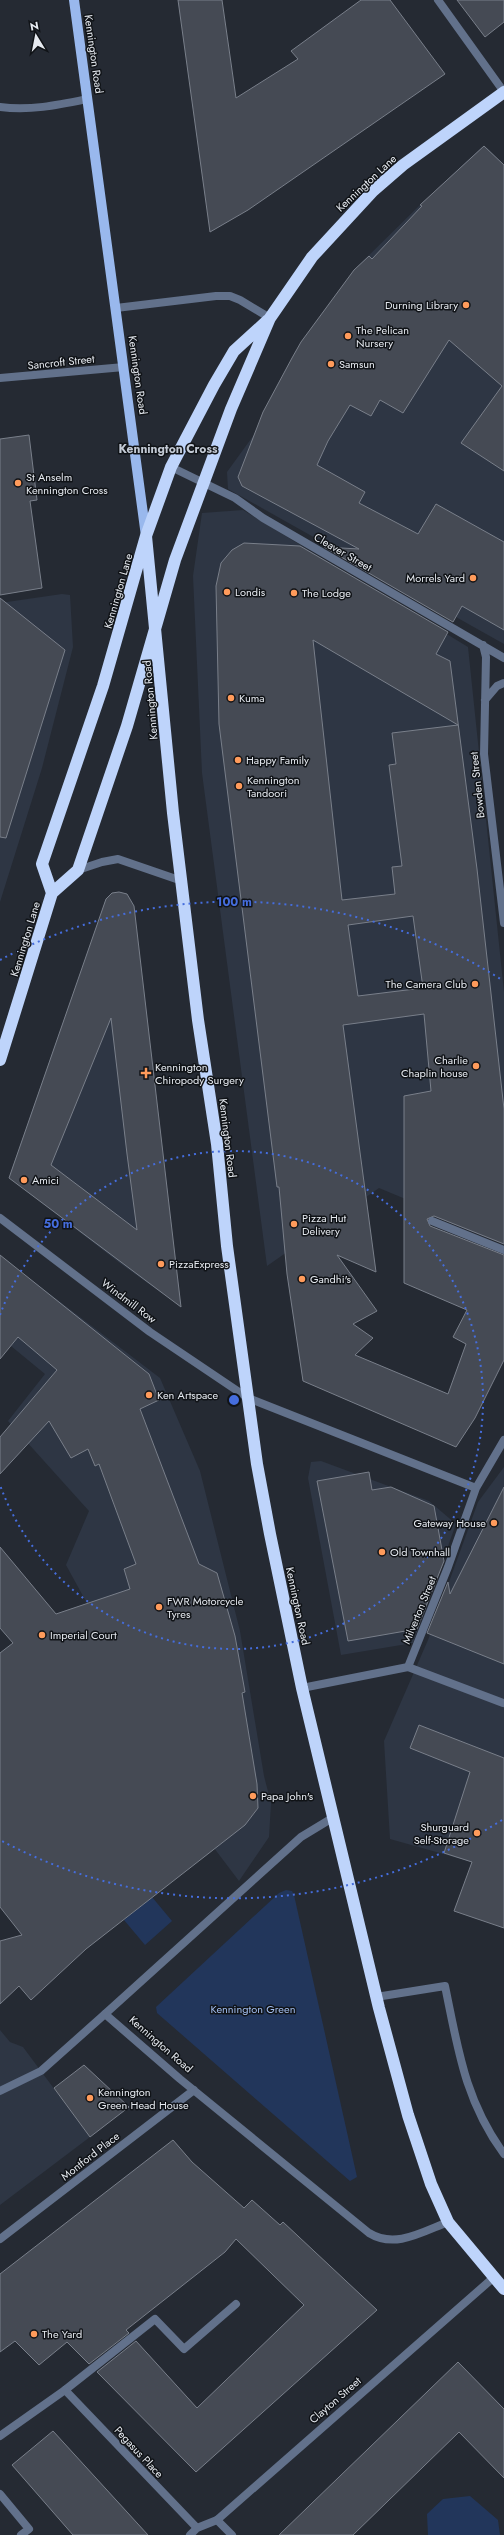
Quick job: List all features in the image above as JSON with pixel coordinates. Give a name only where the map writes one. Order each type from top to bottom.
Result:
[{"type":"highway","name":"Kennington Lane","points":[[0,1060],[52,893],[78,870],[128,726],[157,628],[175,560],[203,482],[270,318],[312,257],[373,191],[403,165],[504,92]]},
{"type":"highway","name":"Kennington Lane","points":[[52,893],[42,864],[103,686],[146,536],[171,467],[214,385],[234,351],[270,318]]},
{"type":"highway","name":"Kennington Road","points":[[146,536],[157,628],[182,881],[248,1398],[257,1464],[302,1688],[376,1997],[408,2115],[431,2184],[448,2222],[493,2278],[504,2289]]},
{"type":"main road","name":"Kennington Road","points":[[74,0],[146,536]]},
{"type":"street","points":[[438,0],[504,92]]},
{"type":"street","points":[[0,108],[18,109],[42,107],[87,100]]},
{"type":"street","points":[[116,308],[216,296],[230,296],[270,318]]},
{"type":"street","name":"Sancroft Street","points":[[0,378],[124,367]]},
{"type":"street","name":"Cleaver Street","points":[[171,467],[249,506],[263,518],[504,658]]},
{"type":"street","name":"Bowden Street","points":[[482,645],[486,657],[484,754],[504,922]]},
{"type":"street","points":[[485,700],[497,686],[504,683]]},
{"type":"street","points":[[78,870],[102,862],[118,859],[182,881]]},
{"type":"street","name":"Windmill Row","points":[[0,1218],[150,1332],[248,1398]]},
{"type":"street","points":[[432,1221],[504,1250]]},
{"type":"street","points":[[248,1398],[476,1488]]},
{"type":"street","name":"Milverton Street","points":[[408,1667],[448,1567],[476,1488],[504,1440]]},
{"type":"street","points":[[302,1688],[408,1667],[502,1703]]},
{"type":"street","points":[[0,2091],[41,2071],[301,1837],[334,1817]]},
{"type":"street","points":[[376,1997],[445,1986],[464,2078],[486,2131],[504,2154]]},
{"type":"street","name":"Kennington Road","points":[[105,2014],[194,2090],[377,2238],[397,2240],[448,2222]]},
{"type":"street","name":"Montford Place","points":[[0,2239],[194,2090]]},
{"type":"street","name":"Clayton Street","points":[[190,2535],[197,2528],[217,2520],[493,2278]]},
{"type":"street","points":[[0,2436],[65,2390],[155,2319],[184,2349],[236,2304]]},
{"type":"street","name":"Pegasus Place","points":[[65,2390],[197,2528]]},
{"type":"street","points":[[0,2494],[29,2528],[21,2535]]},
{"type":"street","points":[[217,2520],[232,2535]]},
{"type":"shaded area","points":[[482,147],[487,148],[504,165],[504,644],[228,489],[227,472],[256,432],[357,267]]},
{"type":"shaded area","points":[[243,510],[468,647],[504,992],[504,1170],[480,1230],[379,1188],[267,1266],[202,773],[193,576],[202,513]]},
{"type":"shaded area","points":[[62,594],[70,595],[73,647],[42,768],[0,902],[0,603]]},
{"type":"shaded area","points":[[119,892],[127,894],[134,906],[171,1295],[163,1294],[121,1264],[12,1180],[10,1174],[106,899],[112,893]]},
{"type":"shaded area","points":[[0,1256],[160,1378],[200,1471],[240,1631],[264,1776],[271,1803],[269,1837],[239,1881],[214,1848],[123,1669],[66,1565],[89,1511],[8,1421],[45,1374],[0,1337]]},
{"type":"shaded area","name":"Old Townhall","points":[[321,1461],[429,1501],[456,1524],[413,1643],[341,1655],[308,1478],[311,1462]]},
{"type":"shaded area","points":[[504,1467],[504,1871],[390,1839],[384,1741],[428,1640],[478,1502]]},
{"type":"shaded area","points":[[0,2030],[10,2042],[23,2047],[90,2137],[0,2205]]},
{"type":"green space","name":"Kennington Green","points":[[286,1890],[292,1891],[294,1895],[357,2177],[350,2181],[157,2013],[156,2007],[279,1893]]},
{"type":"green space","points":[[152,1897],[172,1921],[145,1945],[124,1920]]},
{"type":"green space","points":[[470,2496],[498,2520],[500,2535],[428,2535],[427,2514],[443,2499]]},
{"type":"building","points":[[178,0],[222,0],[236,98],[298,59],[291,51],[361,0],[390,0],[445,74],[248,210],[210,232]]},
{"type":"building","points":[[457,0],[504,0],[504,22],[485,37]]},
{"type":"building","points":[[484,146],[504,165],[504,471],[461,443],[502,386],[449,340],[403,413],[380,400],[371,416],[350,405],[328,441],[317,465],[365,492],[359,503],[418,534],[436,504],[504,542],[504,630],[462,606],[453,622],[324,547],[359,549],[242,486],[238,477],[263,412],[292,358],[301,342],[354,270],[369,256],[372,259],[422,206],[420,205]]},
{"type":"building","points":[[29,435],[37,500],[30,501],[42,588],[0,595],[0,439]]},
{"type":"building","points":[[244,543],[300,546],[448,632],[436,654],[450,661],[477,869],[504,1109],[504,1244],[434,1216],[427,1219],[430,1226],[504,1255],[504,1360],[475,1418],[456,1447],[303,1381],[287,1274],[279,1187],[277,1187],[219,724],[216,586],[221,563],[232,550]],"holes":[[[313,640],[458,725],[392,733],[396,764],[389,765],[402,866],[392,867],[395,894],[342,900]],[[413,916],[423,988],[358,996],[348,925]],[[424,1014],[431,1091],[404,1096],[404,1283],[467,1310],[453,1337],[466,1344],[448,1394],[355,1355],[373,1338],[353,1324],[377,1311],[337,1255],[376,1272],[343,1025]]]},
{"type":"building","points":[[0,598],[65,650],[6,838],[0,837]]},
{"type":"building","points":[[119,892],[127,894],[134,906],[181,1307],[9,1178],[106,899],[112,893]],"holes":[[[111,1018],[137,1230],[51,1165]]]},
{"type":"building","points":[[0,1255],[149,1374],[159,1400],[140,1409],[199,1564],[217,1573],[235,1636],[245,1692],[242,1693],[257,1784],[258,1808],[245,1825],[86,1949],[31,2000],[19,1986],[0,2004],[0,1941],[22,1935],[0,1907],[0,1653],[13,1643],[0,1628],[0,1547],[56,1614],[130,1589],[124,1569],[136,1564],[99,1464],[95,1466],[88,1449],[71,1458],[49,1421],[0,1474],[0,1437],[57,1370],[18,1337],[0,1359]]},
{"type":"building","name":"Old Townhall","points":[[369,1472],[372,1490],[391,1487],[434,1506],[444,1561],[417,1629],[348,1641],[317,1481]]},
{"type":"building","points":[[504,1487],[504,1664],[427,1633],[448,1582],[450,1594]]},
{"type":"building","points":[[419,1725],[504,1758],[504,1928],[454,1911],[472,1862],[444,1853],[470,1772],[410,1748]]},
{"type":"building","name":"Kennington Green Head House","points":[[84,2065],[129,2107],[90,2137],[54,2088]]},
{"type":"building","points":[[173,2140],[192,2162],[244,2208],[252,2200],[280,2225],[283,2222],[377,2310],[196,2472],[97,2372],[136,2341],[197,2408],[304,2305],[236,2239],[225,2252],[126,2330],[129,2333],[89,2364],[67,2342],[39,2365],[15,2341],[0,2352],[0,2274]]},
{"type":"building","points":[[458,2362],[504,2409],[504,2478],[459,2432],[353,2535],[279,2535]]},
{"type":"building","points":[[53,2431],[148,2535],[73,2535],[12,2465]]},
{"type":"place","name":"Durning Library","points":[[466,305]]},
{"type":"place","name":"The Pelican Nursery","points":[[348,336]]},
{"type":"place","name":"Samsun","points":[[331,364]]},
{"type":"place","name":"St Anselm Kennington Cross","points":[[18,483]]},
{"type":"place","name":"Morrels Yard","points":[[473,578]]},
{"type":"place","name":"Londis","points":[[227,592]]},
{"type":"place","name":"The Lodge","points":[[294,593]]},
{"type":"place","name":"Kuma","points":[[231,698]]},
{"type":"place","name":"Happy Family","points":[[238,760]]},
{"type":"place","name":"Kennington Tandoori","points":[[239,786]]},
{"type":"place","name":"The Camera Club","points":[[475,984]]},
{"type":"place","name":"Charlie Chaplin house","points":[[476,1066]]},
{"type":"place","name":"Kennington Chiropody Surgery","points":[[146,1073]]},
{"type":"place","name":"Amici","points":[[24,1180]]},
{"type":"place","name":"Pizza Hut Delivery","points":[[294,1224]]},
{"type":"place","name":"PizzaExpress","points":[[161,1264]]},
{"type":"place","name":"Gandhi's","points":[[302,1279]]},
{"type":"place","name":"Ken Artspace","points":[[149,1395]]},
{"type":"place","name":"Gateway House","points":[[494,1523]]},
{"type":"place","name":"Old Townhall","points":[[382,1552]]},
{"type":"place","name":"FWR Motorcycle Tyres","points":[[159,1607]]},
{"type":"place","name":"Imperial Court","points":[[42,1635]]},
{"type":"place","name":"Papa John's","points":[[253,1796]]},
{"type":"place","name":"Shurguard Self-Storage","points":[[477,1833]]},
{"type":"place","name":"Kennington Green Head House","points":[[90,2098]]},
{"type":"place","name":"The Yard","points":[[34,2334]]},
{"type":"district","name":"Kennington Cross","points":[[168,449]]}]
